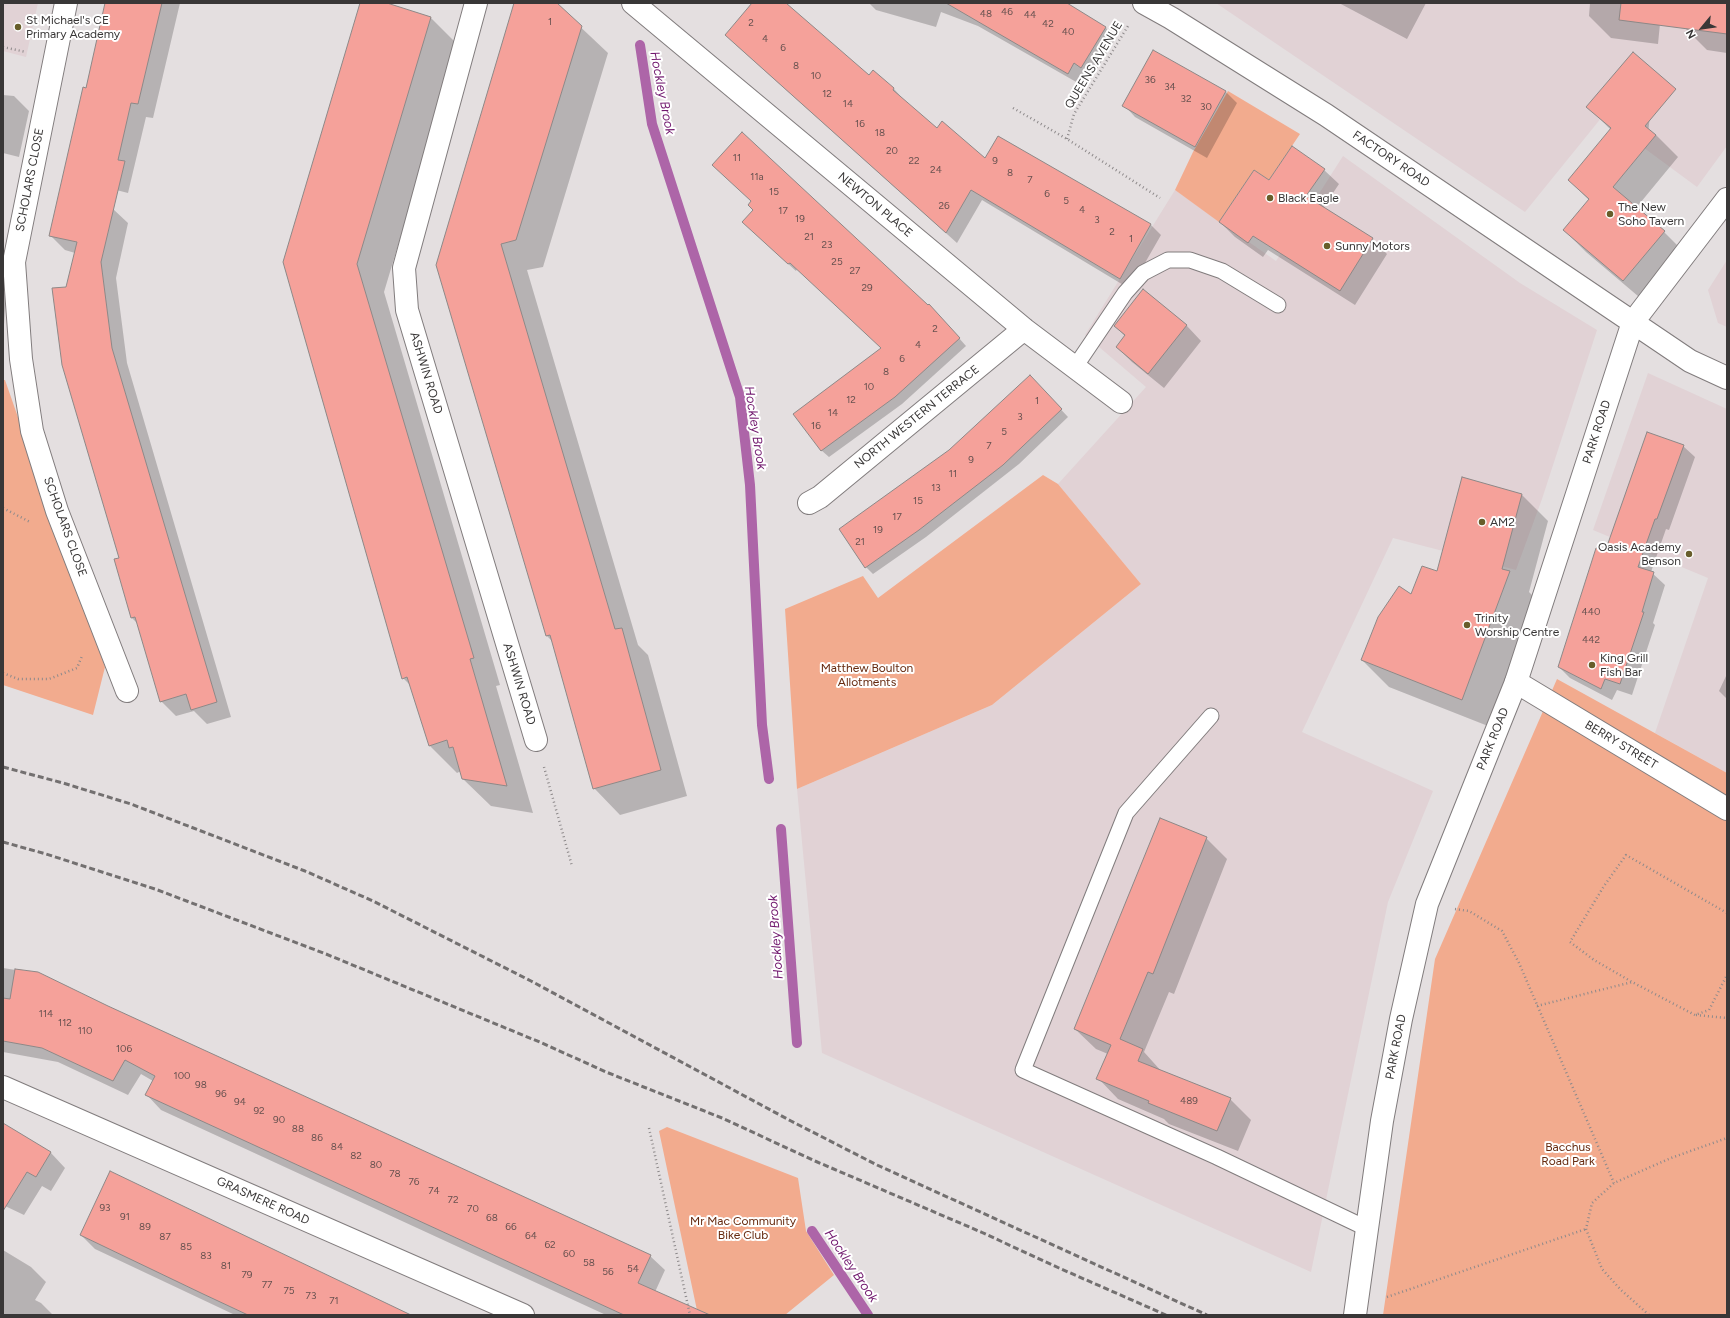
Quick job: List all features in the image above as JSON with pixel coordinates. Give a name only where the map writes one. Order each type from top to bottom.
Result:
[{"type":"street","name":"SCHOLARS CLOSE","points":[[66,3],[14,262],[12,361],[50,489],[127,690]]},
{"type":"street","name":"ASHWIN ROAD","points":[[476,3],[404,268],[407,310],[536,740]]},
{"type":"street","name":"NEWTON PLACE","points":[[632,3],[1024,329],[1121,402]]},
{"type":"street","name":"FACTORY ROAD","points":[[1144,3],[1171,18],[1326,115],[1690,361],[1727,378]]},
{"type":"street","name":"PARK ROAD","points":[[1356,1311],[1382,1121],[1401,1019],[1427,904],[1516,682],[1633,322],[1727,199]]},
{"type":"street","name":"NORTH WESTERN TERRACE","points":[[809,503],[820,496],[1024,329]]},
{"type":"street","name":"BERRY STREET","points":[[1516,682],[1727,809]]},
{"type":"street","name":"GRASMERE ROAD","points":[[3,1088],[523,1315]]},
{"type":"lane","points":[[1075,367],[1126,293],[1143,274],[1168,260],[1190,260],[1222,271],[1278,305]]},
{"type":"lane","points":[[1211,716],[1126,813],[1023,1070],[1217,1157],[1368,1229]]},
{"type":"path","name":"QUEENS AVENUE","points":[[1067,139],[1074,114],[1130,23]]},
{"type":"path","points":[[1013,108],[1067,139],[1160,198]]},
{"type":"path","points":[[3,673],[18,679],[49,679],[77,668],[85,649]]},
{"type":"path","points":[[536,740],[572,866]]},
{"type":"path","points":[[1727,913],[1626,855],[1604,886],[1570,942],[1594,960],[1695,1015],[1727,1018]]},
{"type":"path","points":[[1427,904],[1469,911],[1502,931],[1519,963],[1614,1183]]},
{"type":"path","points":[[1695,1015],[1710,1010],[1727,975]]},
{"type":"path","points":[[1537,1006],[1632,982]]},
{"type":"path","points":[[649,1128],[690,1315]]},
{"type":"path","points":[[1649,1315],[1621,1290],[1602,1269],[1586,1229],[1592,1203],[1614,1183],[1671,1158],[1727,1138]]},
{"type":"path","points":[[1356,1311],[1586,1229]]},
{"type":"shaded area","name":"St Michael's CE Primary Academy","points":[[3,3],[38,3],[26,57],[3,51]]},
{"type":"shaded area","points":[[1216,3],[1727,3],[1727,146],[1697,187],[1602,117],[1525,212]]},
{"type":"shaded area","points":[[1343,156],[1520,283],[1597,330],[1542,499],[1516,570],[1393,538],[1302,732],[1433,791],[1388,902],[1311,1272],[822,1053],[797,789],[992,705],[1141,584],[1058,484],[1146,387],[1085,335],[1175,190],[1276,261]]},
{"type":"shaded area","points":[[1727,260],[1727,327],[1718,323],[1708,290]]},
{"type":"shaded area","name":"Oasis Academy Benson","points":[[1648,373],[1727,409],[1727,773],[1655,733],[1708,578],[1593,530]]},
{"type":"green space","points":[[1228,91],[1300,134],[1269,180],[1254,170],[1219,222],[1175,190],[1193,152]]},
{"type":"green space","points":[[3,380],[5,380],[105,667],[93,715],[3,685]]},
{"type":"green space","name":"Matthew Boulton Allotments","points":[[1043,475],[1058,484],[1141,584],[992,705],[797,789],[785,609],[863,576],[878,598]]},
{"type":"green space","name":"Bacchus Road Park","points":[[1557,679],[1727,773],[1727,1315],[1383,1315],[1435,959]]},
{"type":"green space","name":"Mr Mac Community Bike Club","points":[[667,1127],[798,1178],[806,1231],[834,1275],[785,1315],[698,1315],[659,1131]]},
{"type":"building","points":[[105,3],[162,3],[138,104],[131,103],[118,160],[125,161],[101,262],[112,348],[217,702],[191,710],[186,694],[160,702],[135,617],[131,618],[114,559],[119,558],[62,365],[52,288],[66,287],[77,242],[49,236],[83,87],[86,88]]},
{"type":"building","points":[[360,3],[387,3],[431,17],[357,264],[474,658],[470,659],[507,786],[462,779],[453,747],[449,748],[447,740],[429,746],[407,677],[402,679],[283,262]]},
{"type":"building","points":[[514,3],[557,3],[582,26],[516,240],[501,244],[615,629],[622,628],[661,770],[593,789],[550,635],[546,636],[436,265]]},
{"type":"building","points":[[752,3],[786,3],[869,75],[873,70],[894,88],[893,90],[937,128],[942,121],[985,158],[998,136],[1151,224],[1120,279],[971,190],[946,233],[725,35]]},
{"type":"building","points":[[946,3],[1067,3],[1106,27],[1081,68],[1074,63],[1068,74]]},
{"type":"building","points":[[1621,3],[1727,3],[1727,34],[1619,20]]},
{"type":"building","points":[[1153,50],[1226,91],[1195,147],[1122,106]]},
{"type":"building","points":[[1633,52],[1676,89],[1645,126],[1656,135],[1613,187],[1665,231],[1623,281],[1563,230],[1589,199],[1568,180],[1611,128],[1586,107]]},
{"type":"building","points":[[742,132],[928,305],[929,304],[960,338],[895,397],[821,451],[793,414],[881,348],[790,263],[788,264],[742,222],[753,210],[748,205],[751,201],[712,165]]},
{"type":"building","points":[[1292,146],[1325,169],[1306,196],[1373,238],[1340,291],[1253,236],[1248,243],[1219,222],[1254,170],[1269,180]]},
{"type":"building","points":[[1143,289],[1187,325],[1148,374],[1116,347],[1125,335],[1114,326]]},
{"type":"building","points":[[1030,375],[1062,409],[1003,465],[919,530],[865,568],[839,529],[949,450]]},
{"type":"building","points":[[1647,432],[1684,445],[1638,567],[1654,572],[1642,612],[1644,612],[1620,684],[1605,679],[1601,689],[1558,667],[1596,548],[1606,549]]},
{"type":"building","name":"Trinity Worship Centre","points":[[1462,477],[1522,494],[1502,569],[1510,571],[1462,700],[1361,660],[1378,617],[1399,586],[1411,594],[1422,566],[1437,571]]},
{"type":"building","points":[[1160,818],[1207,837],[1153,974],[1148,972],[1120,1039],[1143,1049],[1138,1061],[1231,1098],[1217,1131],[1148,1103],[1149,1101],[1096,1079],[1111,1045],[1074,1029]]},
{"type":"building","points":[[15,969],[38,972],[108,1006],[651,1255],[638,1283],[710,1315],[624,1315],[145,1095],[155,1076],[125,1060],[113,1081],[42,1048],[3,1041],[3,998],[10,999]]},
{"type":"building","points":[[3,1123],[51,1152],[36,1177],[27,1172],[3,1211]]},
{"type":"building","points":[[110,1171],[411,1315],[248,1315],[201,1293],[80,1235]]},
{"type":"waterway","name":"Hockley Brook","points":[[640,45],[652,124],[740,397],[750,485],[762,725],[769,779]]},
{"type":"waterway","name":"Hockley Brook","points":[[781,829],[797,1043]]},
{"type":"waterway","name":"Hockley Brook","points":[[812,1231],[868,1315]]},
{"type":"railway","points":[[3,767],[63,783],[131,804],[305,871],[373,901],[531,981],[791,1121],[877,1165],[1207,1315]]},
{"type":"railway","points":[[3,842],[46,854],[155,889],[326,954],[542,1043],[606,1072],[722,1118],[815,1161],[981,1232],[1166,1315]]},
{"type":"place","name":"St Michael's CE Primary Academy","points":[[18,27]]},
{"type":"place","name":"Black Eagle","points":[[1270,198]]},
{"type":"place","name":"The New Soho Tavern","points":[[1610,214]]},
{"type":"place","name":"Sunny Motors","points":[[1327,246]]},
{"type":"place","name":"AM2","points":[[1482,522]]},
{"type":"place","name":"Oasis Academy Benson","points":[[1689,554]]},
{"type":"place","name":"Trinity Worship Centre","points":[[1467,625]]},
{"type":"place","name":"King Grill Fish Bar","points":[[1592,665]]}]
